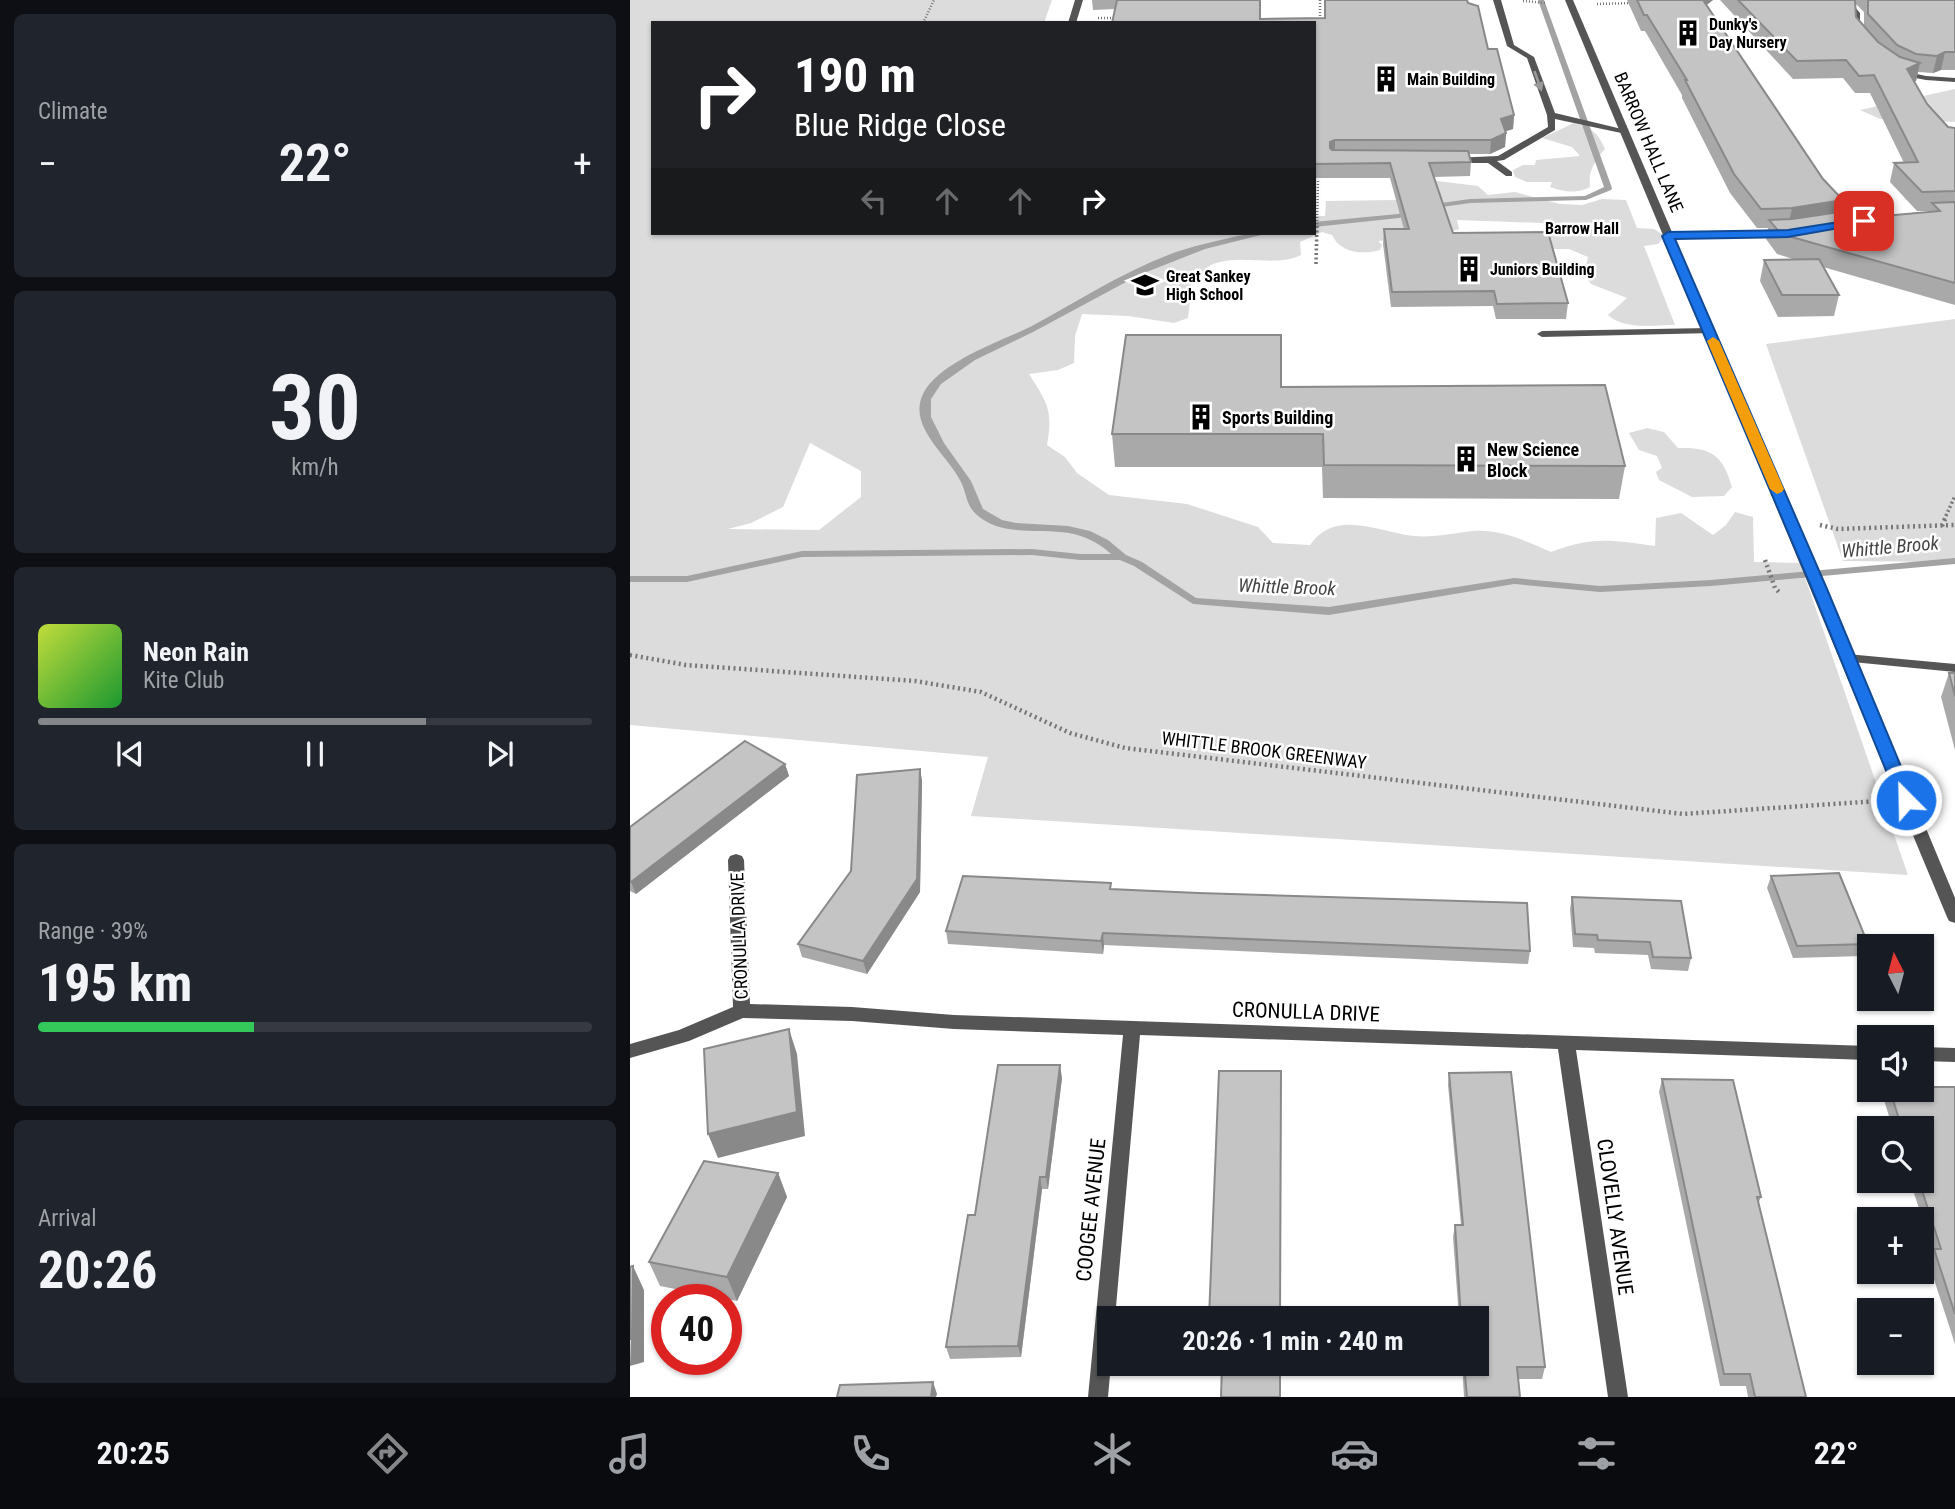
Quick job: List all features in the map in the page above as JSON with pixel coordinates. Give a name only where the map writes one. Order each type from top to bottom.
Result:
[{"type":"street","points":[[1073,21],[1079,0]]},
{"type":"street","name":"BARROW HALL LANE","points":[[1569,0],[1623,132],[1807,558],[1955,917]]},
{"type":"street","points":[[1845,0],[1858,14],[1860,19],[1856,29],[1865,41]]},
{"type":"street","points":[[1441,161],[1501,158],[1552,128],[1551,115],[1530,57],[1511,46],[1497,1]]},
{"type":"street","points":[[1889,68],[1915,77],[1955,80]]},
{"type":"street","points":[[1551,115],[1574,118],[1623,132]]},
{"type":"street","points":[[1490,160],[1508,174]]},
{"type":"street","points":[[1668,236],[1757,235],[1801,231]]},
{"type":"street","points":[[1542,334],[1709,331]]},
{"type":"street","points":[[1847,658],[1955,668]]},
{"type":"street","name":"CRONULLA DRIVE","points":[[736,860],[742,1011]]},
{"type":"street","name":"CRONULLA DRIVE","points":[[630,1051],[682,1036],[742,1011],[1132,1028],[1857,1053]]},
{"type":"street","name":"COOGEE AVENUE","points":[[1098,1397],[1132,1028]]},
{"type":"street","name":"CLOVELLY AVENUE","points":[[1566,1044],[1618,1397]]},
{"type":"street","points":[[1934,1054],[1955,1055]]},
{"type":"path","points":[[924,21],[934,0]]},
{"type":"path","points":[[1320,0],[1320,30]]},
{"type":"path","points":[[1532,3],[1548,3]]},
{"type":"path","points":[[1601,4],[1638,3]]},
{"type":"path","points":[[1316,264],[1318,179]]},
{"type":"path","points":[[1942,526],[1955,496]]},
{"type":"path","points":[[1810,523],[1838,529],[1955,525]]},
{"type":"path","points":[[1765,561],[1775,588],[1780,593]]},
{"type":"path","name":"WHITTLE BROOK GREENWAY","points":[[630,654],[687,665],[915,681],[981,692],[1070,733],[1125,748],[1683,814],[1824,803],[1906,800]]},
{"type":"shaded area","points":[[630,0],[1052,0],[1045,21],[651,21],[651,235],[1315,235],[1300,242],[1301,255],[1291,259],[1235,260],[1210,265],[1192,282],[1188,318],[1174,323],[1128,316],[1082,314],[1075,336],[1074,363],[1058,370],[1029,374],[1041,393],[1049,415],[1047,445],[1065,457],[1077,473],[1109,495],[1187,504],[1258,527],[1273,543],[1310,545],[1320,534],[1332,527],[1358,525],[1421,536],[1473,531],[1493,532],[1551,552],[1591,541],[1655,546],[1656,518],[1681,513],[1713,535],[1726,525],[1735,512],[1753,517],[1754,562],[1800,563],[1908,875],[971,816],[988,757],[630,725]],"holes":[[[810,443],[861,471],[861,497],[819,530],[728,529],[751,523],[783,507]]]},
{"type":"shaded area","points":[[1955,89],[1955,122],[1880,119],[1860,110]]},
{"type":"shaded area","points":[[1574,123],[1593,132],[1600,138],[1605,149],[1593,167],[1590,187],[1580,191],[1565,191],[1550,187],[1552,182],[1527,182],[1515,177],[1513,170],[1523,165],[1535,165],[1536,160],[1580,156],[1572,147],[1542,138]]},
{"type":"shaded area","points":[[1429,180],[1478,186],[1488,195],[1515,192],[1560,204],[1582,205],[1602,199],[1626,200],[1637,228],[1654,229],[1665,236],[1658,244],[1644,246],[1675,325],[1631,325],[1608,315],[1627,298],[1591,284],[1584,274],[1588,257],[1569,249],[1553,249],[1544,244],[1554,230],[1542,223],[1457,220],[1459,229],[1439,235],[1378,241],[1382,245],[1380,250],[1366,252],[1346,249],[1340,246],[1332,235],[1322,232],[1316,235],[1316,216],[1325,216],[1326,201],[1434,197]]},
{"type":"shaded area","points":[[1955,319],[1955,562],[1843,561],[1766,344]]},
{"type":"shaded area","points":[[1647,428],[1664,432],[1678,448],[1699,449],[1714,455],[1724,467],[1732,487],[1724,496],[1692,497],[1659,480],[1656,472],[1662,468],[1657,456],[1639,450],[1629,433]]},
{"type":"building","points":[[1117,0],[1260,0],[1260,19],[1325,18],[1325,0],[1467,0],[1468,3],[1478,6],[1488,49],[1497,49],[1514,115],[1501,119],[1506,133],[1491,140],[1335,140],[1330,142],[1330,148],[1468,151],[1471,162],[1429,163],[1453,233],[1548,232],[1568,303],[1497,304],[1494,291],[1392,292],[1384,229],[1409,229],[1390,163],[1316,164],[1316,21],[1112,21]]},
{"type":"building","points":[[1637,0],[1703,0],[1823,179],[1843,200],[1792,208],[1761,209],[1734,174],[1687,80]]},
{"type":"building","points":[[1738,0],[1855,0],[1856,17],[1878,42],[1900,57],[1920,63],[1907,69],[1927,104],[1948,127],[1955,128],[1955,191],[1922,192],[1894,163],[1918,162],[1874,75],[1859,76],[1846,60],[1797,61]]},
{"type":"building","points":[[1868,0],[1955,0],[1955,52],[1945,52],[1937,56],[1916,54],[1897,45],[1868,14]]},
{"type":"building","points":[[1955,202],[1955,283],[1781,234],[1769,220],[1853,210],[1861,218],[1940,211],[1932,203]]},
{"type":"building","points":[[1819,259],[1839,295],[1782,295],[1764,260]]},
{"type":"building","points":[[1126,335],[1281,335],[1281,387],[1605,385],[1625,466],[1324,465],[1323,434],[1112,434]]},
{"type":"building","points":[[1949,673],[1955,673],[1955,696]]},
{"type":"building","points":[[745,741],[785,764],[631,882],[630,827]]},
{"type":"building","points":[[920,769],[917,879],[863,961],[798,944],[851,871],[857,775]]},
{"type":"building","points":[[1839,873],[1864,934],[1857,934],[1857,944],[1797,946],[1771,876]]},
{"type":"building","points":[[963,876],[1111,883],[1110,889],[1527,903],[1530,951],[1103,933],[1101,941],[946,931]]},
{"type":"building","points":[[1572,897],[1681,901],[1691,958],[1653,957],[1650,942],[1598,940],[1597,935],[1575,934]]},
{"type":"building","points":[[789,1029],[797,1112],[708,1134],[704,1049]]},
{"type":"building","points":[[998,1065],[1060,1065],[1046,1177],[1040,1177],[1018,1346],[946,1347],[968,1215],[975,1215]]},
{"type":"building","points":[[1219,1071],[1281,1071],[1280,1306],[1209,1306]]},
{"type":"building","points":[[1511,1072],[1545,1367],[1517,1367],[1520,1397],[1467,1397],[1465,1376],[1489,1376],[1489,1306],[1460,1306],[1455,1225],[1463,1225],[1449,1073]]},
{"type":"building","points":[[1662,1079],[1733,1080],[1761,1197],[1757,1197],[1806,1397],[1755,1397],[1750,1374],[1724,1374]]},
{"type":"building","points":[[1934,1087],[1955,1087],[1955,1314],[1934,1249],[1941,1249],[1934,1227],[1934,1207],[1927,1207],[1923,1193],[1934,1193],[1934,1116],[1898,1116],[1894,1102],[1934,1102]]},
{"type":"building","points":[[704,1161],[778,1173],[727,1277],[649,1262]]},
{"type":"building","points":[[633,1266],[632,1339],[630,1339],[630,1267]]},
{"type":"building","points":[[1222,1376],[1280,1376],[1280,1397],[1221,1397]]},
{"type":"building","points":[[933,1382],[931,1397],[837,1397],[840,1385]]},
{"type":"waterway","points":[[1316,225],[1399,216],[1427,207],[1470,201],[1586,198],[1608,188],[1541,0]]},
{"type":"waterway","points":[[1122,557],[1104,542],[1086,534],[999,523],[983,515],[974,504],[966,481],[929,426],[925,408],[928,394],[937,382],[963,363],[1136,273],[1179,254],[1255,235]]},
{"type":"waterway","name":"Whittle Brook","points":[[630,579],[687,579],[802,554],[1032,552],[1080,557],[1122,557]]},
{"type":"waterway","name":"Whittle Brook","points":[[1122,557],[1138,564],[1193,601],[1329,611],[1514,581],[1600,589],[1711,583],[1955,561]]},
{"type":"slow traffic","points":[[1713,341],[1777,489]]},
{"type":"place","name":"Dunky's Day Nursery","points":[[1688,33]]},
{"type":"place","name":"Main Building","points":[[1386,79]]},
{"type":"place","name":"Juniors Building","points":[[1469,269]]},
{"type":"place","name":"Great Sankey High School","points":[[1145,285]]},
{"type":"place","name":"Sports Building","points":[[1201,417]]},
{"type":"place","name":"New Science Block","points":[[1466,459]]},
{"type":"district","name":"Barrow Hall","points":[[1582,228]]},
{"type":"route","points":[[1864,221],[1788,233],[1668,236],[1820,589],[1906,800]]}]
